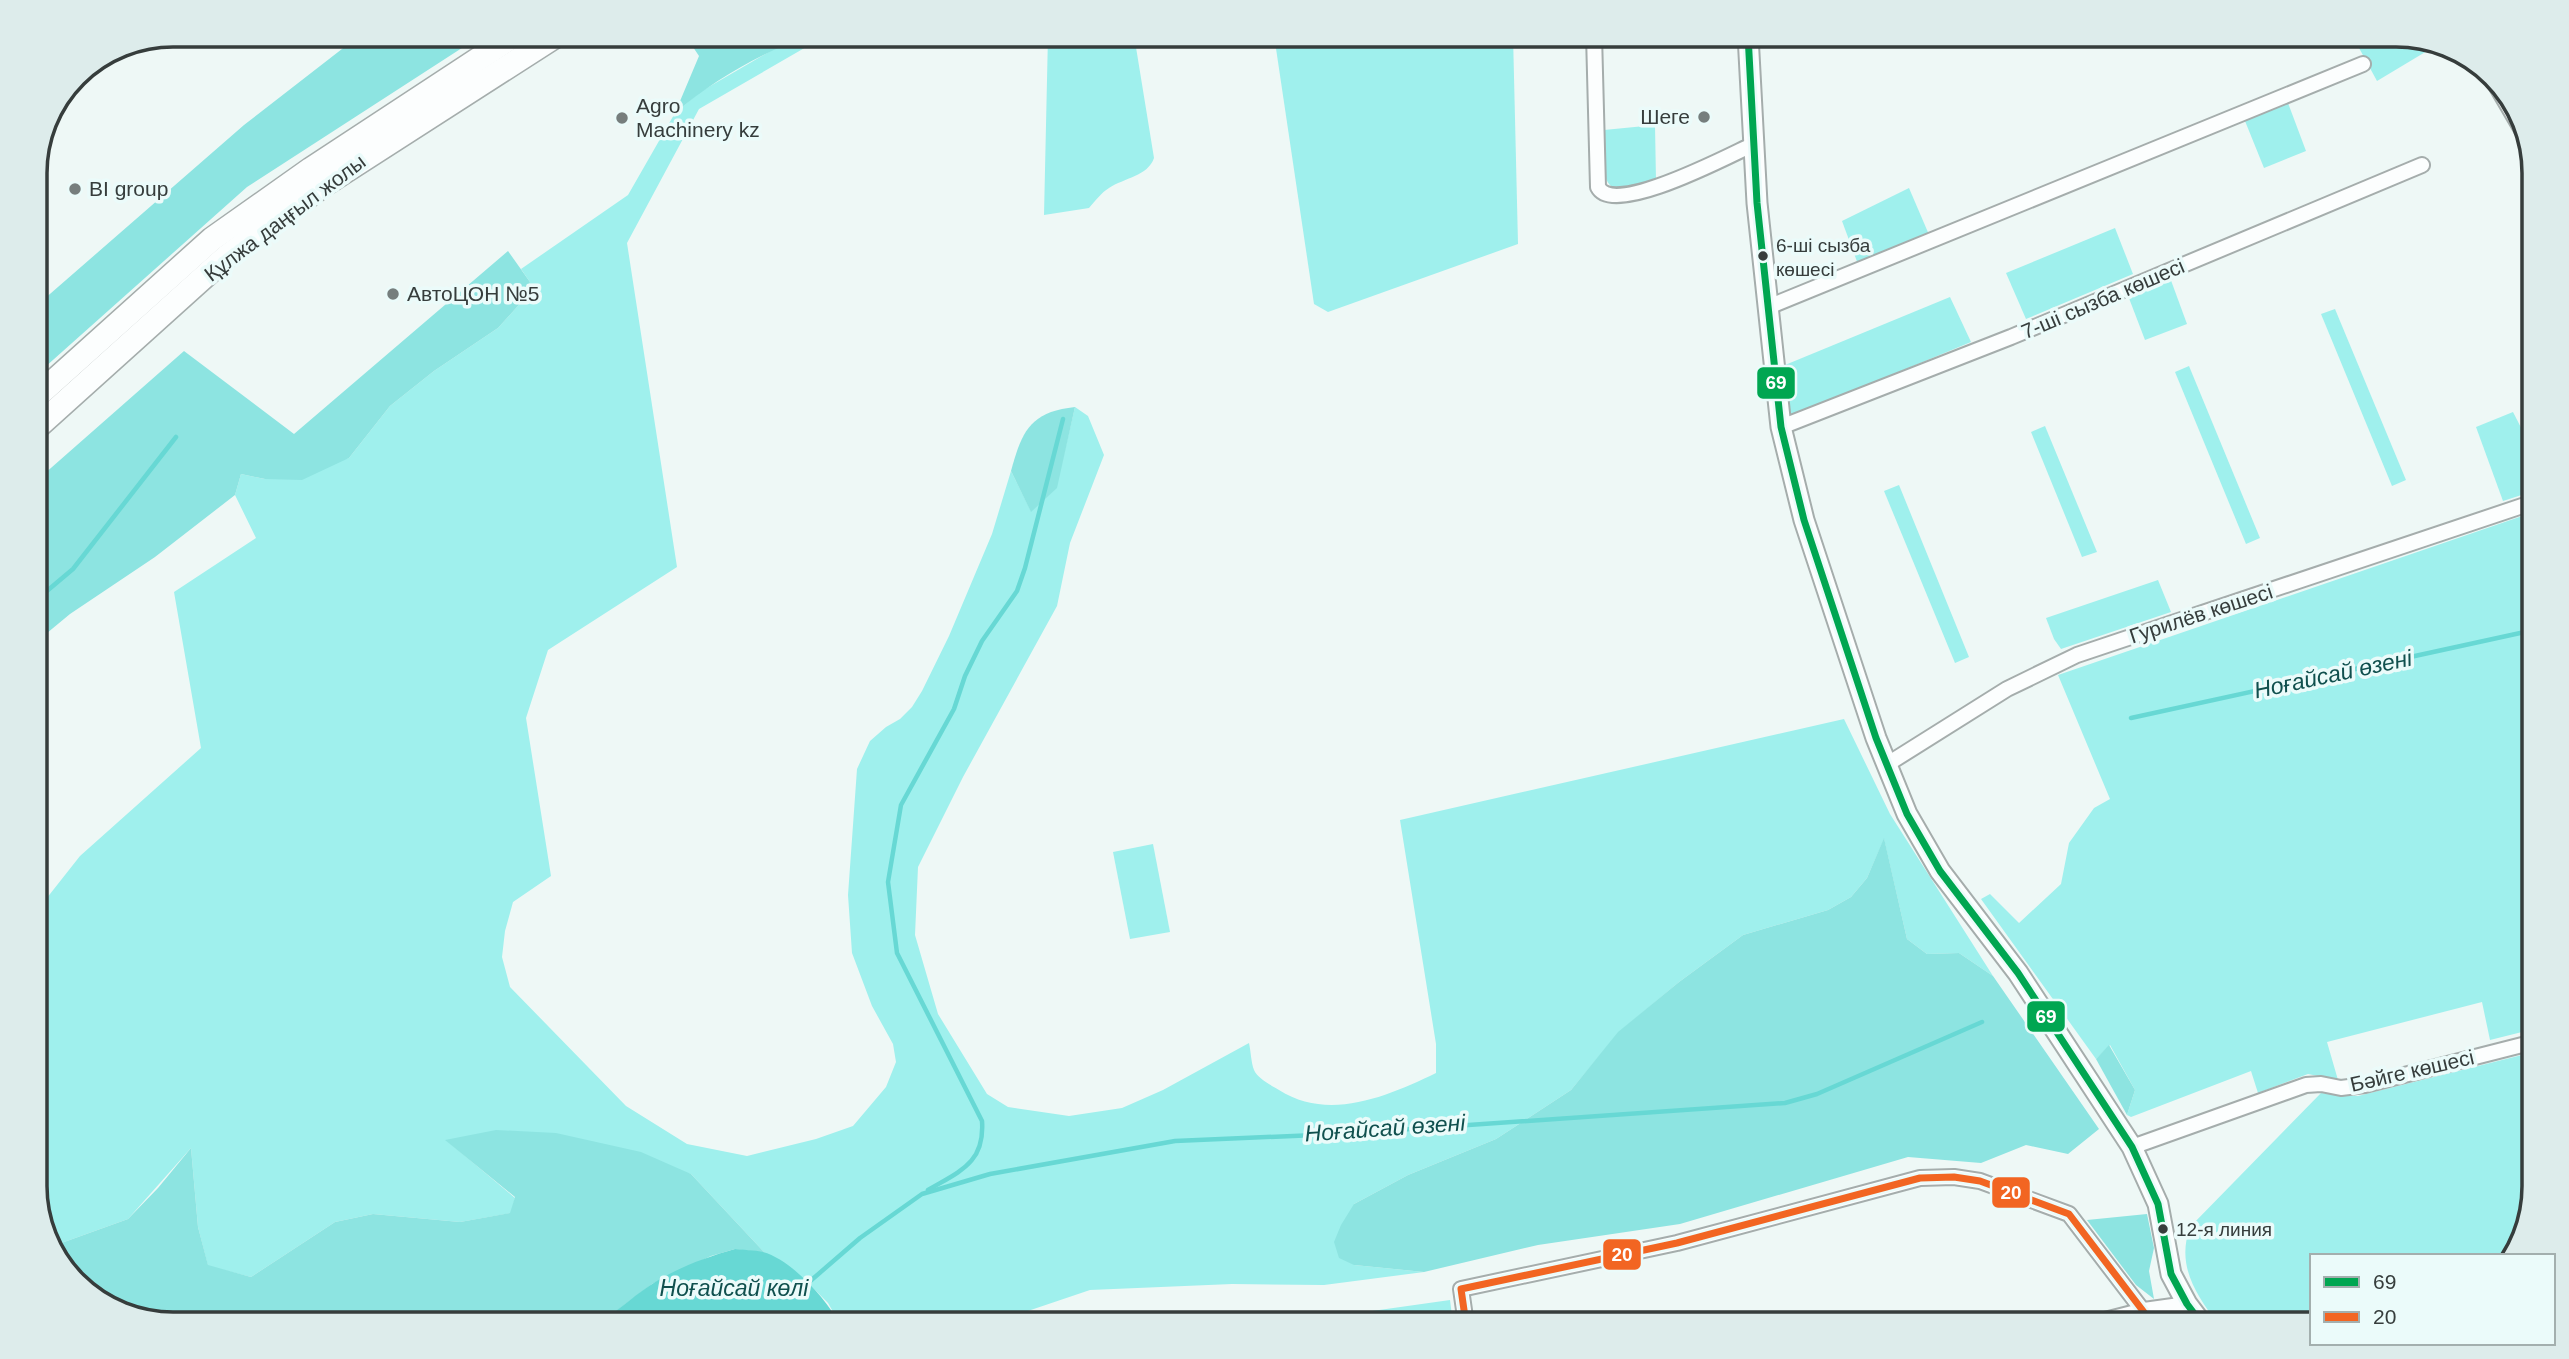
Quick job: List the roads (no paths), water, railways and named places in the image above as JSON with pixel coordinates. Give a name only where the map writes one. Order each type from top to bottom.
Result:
[{"type":"main road","name":"Құлжа даңғыл жолы","points":[[48,386],[212,239],[311,169],[495,48]]},
{"type":"main road","name":"Құлжа даңғыл жолы","points":[[48,417],[226,257],[322,186],[537,48]]},
{"type":"street","points":[[1594,47],[1598,187],[1602,193],[1609,196],[1628,195],[1650,190],[1752,145]]},
{"type":"street","points":[[1748,47],[1752,145],[1781,428],[1804,520],[1886,765],[1907,814],[1940,872],[2018,973],[2132,1147],[2158,1204],[2171,1274],[2193,1312]]},
{"type":"street","points":[[1768,307],[2363,64]]},
{"type":"street","name":"7-ші сызба көшесі","points":[[1781,428],[2011,337],[2422,165]]},
{"type":"street","name":"Гурилёв көшесі","points":[[1886,765],[2007,689],[2077,655],[2521,506]]},
{"type":"street","name":"Бәйге көшесі","points":[[2132,1147],[2306,1085],[2321,1084],[2341,1088],[2365,1085],[2522,1045]]},
{"type":"street","points":[[1464,1312],[1461,1289],[1677,1243],[1920,1178],[1954,1177],[1980,1181],[2069,1213],[2144,1310]]},
{"type":"street","points":[[2136,1312],[2187,1304]]},
{"type":"water","name":"Ноғайсай көлі","points":[[735,1249],[774,1256],[807,1282],[832,1312],[614,1312],[669,1274]]},
{"type":"waterway","points":[[928,1190],[960,1171],[975,1156],[982,1135],[982,1121],[897,953],[888,882],[901,805],[954,709],[965,676],[982,641],[1017,591],[1063,419]]},
{"type":"waterway","points":[[48,590],[73,569],[176,437]]},
{"type":"waterway","name":"Ноғайсай өзені","points":[[2131,718],[2521,633]]},
{"type":"waterway","name":"Ноғайсай өзені","points":[[808,1283],[860,1238],[922,1194],[990,1174],[1175,1141],[1339,1134],[1785,1103],[1817,1094],[1982,1022]]},
{"type":"place","name":"Шеге","points":[[1704,117]]},
{"type":"place","name":"Agro Machinery kz","points":[[622,118]]},
{"type":"place","name":"BI group","points":[[75,189]]},
{"type":"place","name":"6-ші сызба көшесі","points":[[1763,256]]},
{"type":"place","name":"АвтоЦОН №5","points":[[393,294]]},
{"type":"place","name":"12-я линия","points":[[2163,1229]]}]
